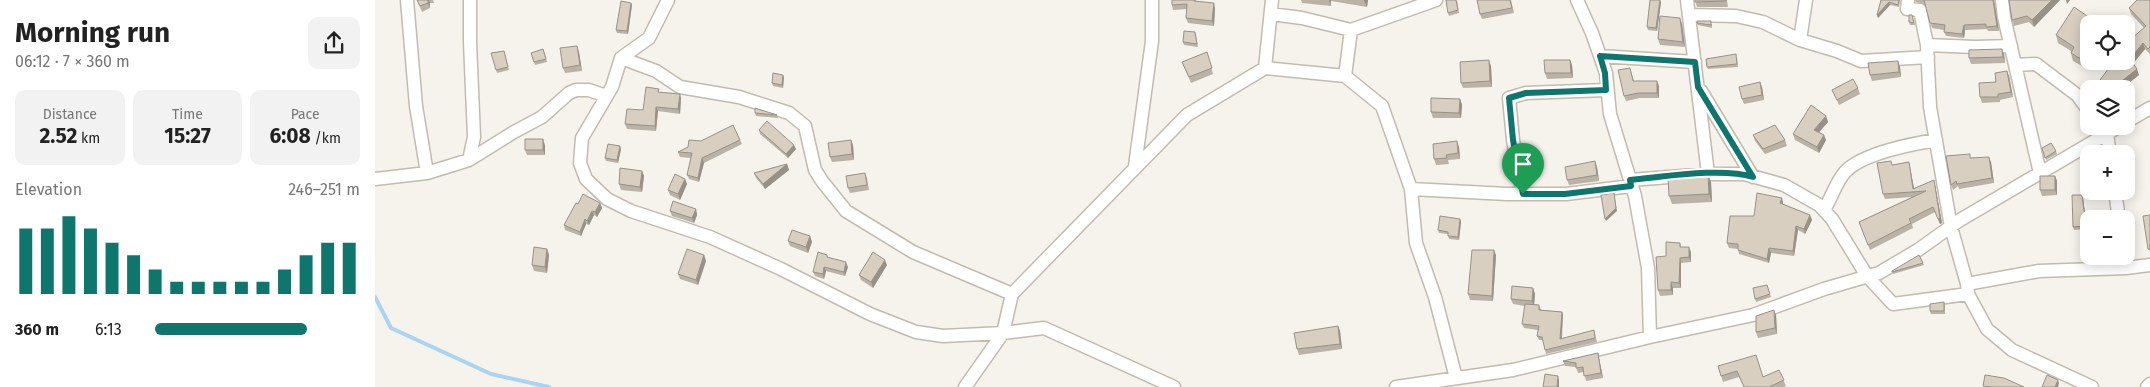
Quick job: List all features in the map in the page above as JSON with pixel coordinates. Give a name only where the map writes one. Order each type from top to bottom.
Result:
[{"type":"street","points":[[407,0],[416,106],[427,173]]},
{"type":"street","points":[[469,160],[474,137],[470,0]]},
{"type":"street","points":[[668,0],[649,38],[621,58],[612,87],[582,138],[580,163],[586,179],[607,199],[631,211],[719,241],[781,269],[870,314],[916,332],[943,336],[1003,333],[1045,328],[1174,387]]},
{"type":"street","points":[[1135,166],[1152,41],[1152,0]]},
{"type":"street","points":[[1265,68],[1272,0]]},
{"type":"street","points":[[1271,14],[1302,18],[1351,30],[1435,0]]},
{"type":"street","points":[[1577,0],[1600,56],[1605,73],[1610,114],[1631,183],[1649,268],[1650,337]]},
{"type":"street","points":[[1687,0],[1708,174]]},
{"type":"street","points":[[1800,40],[1806,0]]},
{"type":"street","points":[[1908,0],[1907,9],[1920,10],[1928,51],[1931,107],[1936,140],[1951,227],[1968,289],[1987,328],[2011,350],[2092,387]]},
{"type":"street","points":[[2002,0],[2040,173]]},
{"type":"street","points":[[1689,14],[1736,16],[1763,22],[1800,40],[1837,51],[1861,62],[1928,51],[2011,46]]},
{"type":"street","points":[[1345,76],[1351,30]]},
{"type":"street","points":[[1600,56],[1695,62]]},
{"type":"street","points":[[621,58],[661,73],[680,87],[739,96],[789,113],[805,126],[815,170],[846,211],[913,252],[1012,294]]},
{"type":"street","points":[[2015,65],[2036,64],[2080,100]]},
{"type":"street","points":[[965,387],[1003,333],[1012,294],[1118,187],[1135,166],[1187,115],[1265,68],[1345,76],[1382,106],[1411,189],[1416,243],[1435,297],[1456,378]]},
{"type":"street","points":[[1698,87],[1753,177]]},
{"type":"street","points":[[375,178],[427,173],[469,160],[542,117],[569,93],[576,90],[589,90],[606,96]]},
{"type":"street","points":[[1523,194],[1513,140],[1509,98],[1526,93],[1606,90]]},
{"type":"street","points":[[2135,117],[2150,108]]},
{"type":"street","points":[[1396,387],[1513,370],[1650,337],[1753,315],[1824,289],[1879,273],[2040,173],[2097,135]]},
{"type":"street","points":[[1824,210],[1845,172],[1861,162],[1891,148],[1936,140]]},
{"type":"street","points":[[1411,189],[1565,194],[1631,183],[1708,174],[1744,174],[1784,186],[1819,205],[1832,219],[1867,276],[1893,304],[1968,289],[2039,271],[2096,265]]},
{"type":"street","points":[[2135,264],[2150,266]]},
{"type":"building","points":[[417,0],[428,0],[428,3],[420,6]]},
{"type":"building","points":[[1172,0],[1194,0],[1214,3],[1212,21],[1186,18],[1187,4],[1172,5]]},
{"type":"building","points":[[1446,0],[1456,0],[1458,10],[1448,13]]},
{"type":"building","points":[[1477,0],[1510,0],[1512,8],[1480,14]]},
{"type":"building","points":[[1650,0],[1660,0],[1656,28],[1647,27]]},
{"type":"building","points":[[1695,0],[1726,0],[1726,1],[1695,2]]},
{"type":"building","points":[[1881,0],[1899,0],[1898,5],[1889,2],[1877,15]]},
{"type":"building","points":[[1924,0],[1993,0],[1997,26],[1986,27],[1986,24],[1964,25],[1962,34],[1944,32],[1945,25],[1930,23]]},
{"type":"building","points":[[2009,0],[2052,0],[2032,20],[2027,16],[2012,20]]},
{"type":"building","points":[[2137,0],[2150,0],[2150,47],[2148,49],[2143,43],[2135,53],[2135,36],[2146,26],[2129,8]]},
{"type":"building","points":[[621,1],[631,3],[627,31],[616,30]]},
{"type":"building","points":[[2074,7],[2086,15],[2080,15],[2080,58],[2071,53],[2074,47],[2056,35]]},
{"type":"building","points":[[1909,15],[1912,15],[1914,23],[1909,22]]},
{"type":"building","points":[[1660,16],[1680,18],[1683,42],[1658,39]]},
{"type":"building","points":[[1697,21],[1711,21],[1711,25],[1697,23]]},
{"type":"building","points":[[1184,31],[1195,32],[1197,44],[1183,42]]},
{"type":"building","points":[[577,46],[580,65],[563,68],[560,48]]},
{"type":"building","points":[[543,49],[546,59],[534,62],[531,53]]},
{"type":"building","points":[[2002,49],[2003,57],[1969,58],[1969,50]]},
{"type":"building","points":[[504,51],[508,67],[496,70],[491,53]]},
{"type":"building","points":[[1207,52],[1212,68],[1189,77],[1182,62]]},
{"type":"building","points":[[1736,54],[1737,64],[1707,67],[1706,59]]},
{"type":"building","points":[[1489,60],[1490,81],[1461,83],[1460,62]]},
{"type":"building","points":[[1544,60],[1570,60],[1571,73],[1545,73]]},
{"type":"building","points":[[1898,61],[1899,72],[1870,75],[1868,63]]},
{"type":"building","points":[[2135,66],[2137,69],[2123,80],[2100,80],[2107,70],[2135,70]]},
{"type":"building","points":[[1630,68],[1633,81],[1657,81],[1657,93],[1638,93],[1624,96],[1618,70]]},
{"type":"building","points":[[2007,71],[2011,92],[1998,94],[1998,97],[1980,97],[1979,83],[1996,82],[1995,73]]},
{"type":"building","points":[[773,73],[783,75],[782,85],[772,83]]},
{"type":"building","points":[[1853,79],[1858,88],[1837,100],[1832,90]]},
{"type":"building","points":[[1760,82],[1762,95],[1742,99],[1739,87]]},
{"type":"building","points":[[646,87],[659,89],[658,92],[680,94],[678,109],[656,107],[655,126],[625,124],[627,109],[643,110]]},
{"type":"building","points":[[1431,98],[1460,99],[1459,113],[1431,112]]},
{"type":"building","points":[[1811,105],[1826,116],[1814,130],[1824,135],[1817,147],[1793,134]]},
{"type":"building","points":[[755,108],[777,115],[755,113]]},
{"type":"building","points":[[767,121],[794,145],[786,154],[759,130]]},
{"type":"building","points":[[733,125],[740,140],[702,158],[698,178],[687,175],[692,153],[678,152],[688,147],[689,140],[701,141]]},
{"type":"building","points":[[1775,125],[1785,140],[1763,149],[1753,135]]},
{"type":"building","points":[[525,139],[543,139],[543,150],[525,150]]},
{"type":"building","points":[[851,140],[852,154],[830,157],[828,143]]},
{"type":"building","points":[[1457,141],[1458,153],[1446,155],[1447,158],[1434,159],[1433,144]]},
{"type":"building","points":[[2051,143],[2056,151],[2045,158],[2042,148]]},
{"type":"building","points":[[608,144],[620,146],[617,160],[605,158]]},
{"type":"building","points":[[1970,154],[1970,158],[1989,157],[1992,178],[1957,184],[1956,181],[1951,185],[1946,156]]},
{"type":"building","points":[[1595,161],[1597,175],[1567,180],[1565,167]]},
{"type":"building","points":[[1891,161],[1892,165],[1909,162],[1913,189],[1934,180],[1940,218],[1938,219],[1933,207],[1909,219],[1911,223],[1868,245],[1859,222],[1926,191],[1883,194],[1877,163]]},
{"type":"building","points":[[787,164],[763,184],[754,173]]},
{"type":"building","points":[[620,168],[642,171],[640,187],[619,184]]},
{"type":"building","points":[[865,173],[867,185],[848,188],[846,176]]},
{"type":"building","points":[[675,174],[685,179],[678,194],[668,190]]},
{"type":"building","points":[[1708,174],[1709,194],[1669,196],[1668,177]]},
{"type":"building","points":[[2040,176],[2055,176],[2055,190],[2040,190]]},
{"type":"building","points":[[1614,193],[1616,208],[1605,219],[1601,195]]},
{"type":"building","points":[[1757,193],[1782,198],[1780,203],[1810,215],[1804,229],[1796,226],[1793,251],[1769,248],[1767,259],[1738,250],[1738,244],[1727,243],[1730,216],[1754,216]]},
{"type":"building","points":[[583,194],[600,203],[595,212],[592,211],[587,221],[585,219],[580,232],[564,225]]},
{"type":"building","points":[[2072,195],[2080,195],[2084,210],[2080,210],[2080,226],[2073,227]]},
{"type":"building","points":[[673,201],[696,209],[692,218],[670,211]]},
{"type":"building","points":[[2150,215],[2150,250],[2148,249],[2143,216]]},
{"type":"building","points":[[1440,216],[1460,219],[1458,237],[1448,236],[1448,232],[1438,230]]},
{"type":"building","points":[[792,230],[810,236],[806,247],[788,241]]},
{"type":"building","points":[[1666,242],[1680,243],[1680,247],[1689,247],[1689,257],[1680,258],[1679,283],[1671,282],[1671,290],[1658,290],[1656,257],[1666,256]]},
{"type":"building","points":[[534,247],[547,249],[545,267],[532,265]]},
{"type":"building","points":[[687,249],[704,255],[696,280],[678,274]]},
{"type":"building","points":[[1472,250],[1494,250],[1492,296],[1468,294]]},
{"type":"building","points":[[818,252],[827,255],[827,257],[846,262],[844,272],[824,267],[823,274],[813,272]]},
{"type":"building","points":[[873,252],[885,260],[871,282],[859,275]]},
{"type":"building","points":[[1919,255],[1923,263],[1892,272],[1892,271]]},
{"type":"building","points":[[1767,285],[1770,294],[1755,299],[1753,288]]},
{"type":"building","points":[[1512,286],[1533,288],[1532,301],[1511,299]]},
{"type":"building","points":[[1944,302],[1944,311],[1930,311],[1930,304]]},
{"type":"building","points":[[1525,304],[1539,305],[1539,310],[1562,312],[1560,339],[1594,330],[1595,338],[1545,350],[1542,337],[1537,336],[1539,326],[1522,324]]},
{"type":"building","points":[[1774,310],[1775,328],[1756,332],[1756,316]]},
{"type":"building","points":[[1338,326],[1340,344],[1297,349],[1294,333]]},
{"type":"building","points":[[1598,353],[1601,373],[1584,376],[1583,367],[1576,368],[1576,363],[1563,361]]},
{"type":"building","points":[[1756,355],[1763,377],[1779,370],[1784,380],[1769,387],[1744,387],[1737,371],[1721,376],[1718,366]]},
{"type":"building","points":[[1545,374],[1558,376],[1557,387],[1543,387]]},
{"type":"building","points":[[1985,375],[2004,378],[2024,387],[1983,386]]},
{"type":"building","points":[[2047,375],[2058,380],[2055,387],[2042,387]]},
{"type":"waterway","points":[[375,297],[391,328],[491,374],[549,387]]},
{"type":"route","points":[[1600,56],[1695,62],[1698,87],[1753,177],[1744,174],[1708,174],[1630,180],[1631,186],[1565,194],[1523,194],[1513,140],[1509,98],[1526,93],[1606,90],[1605,73],[1600,56]]}]
